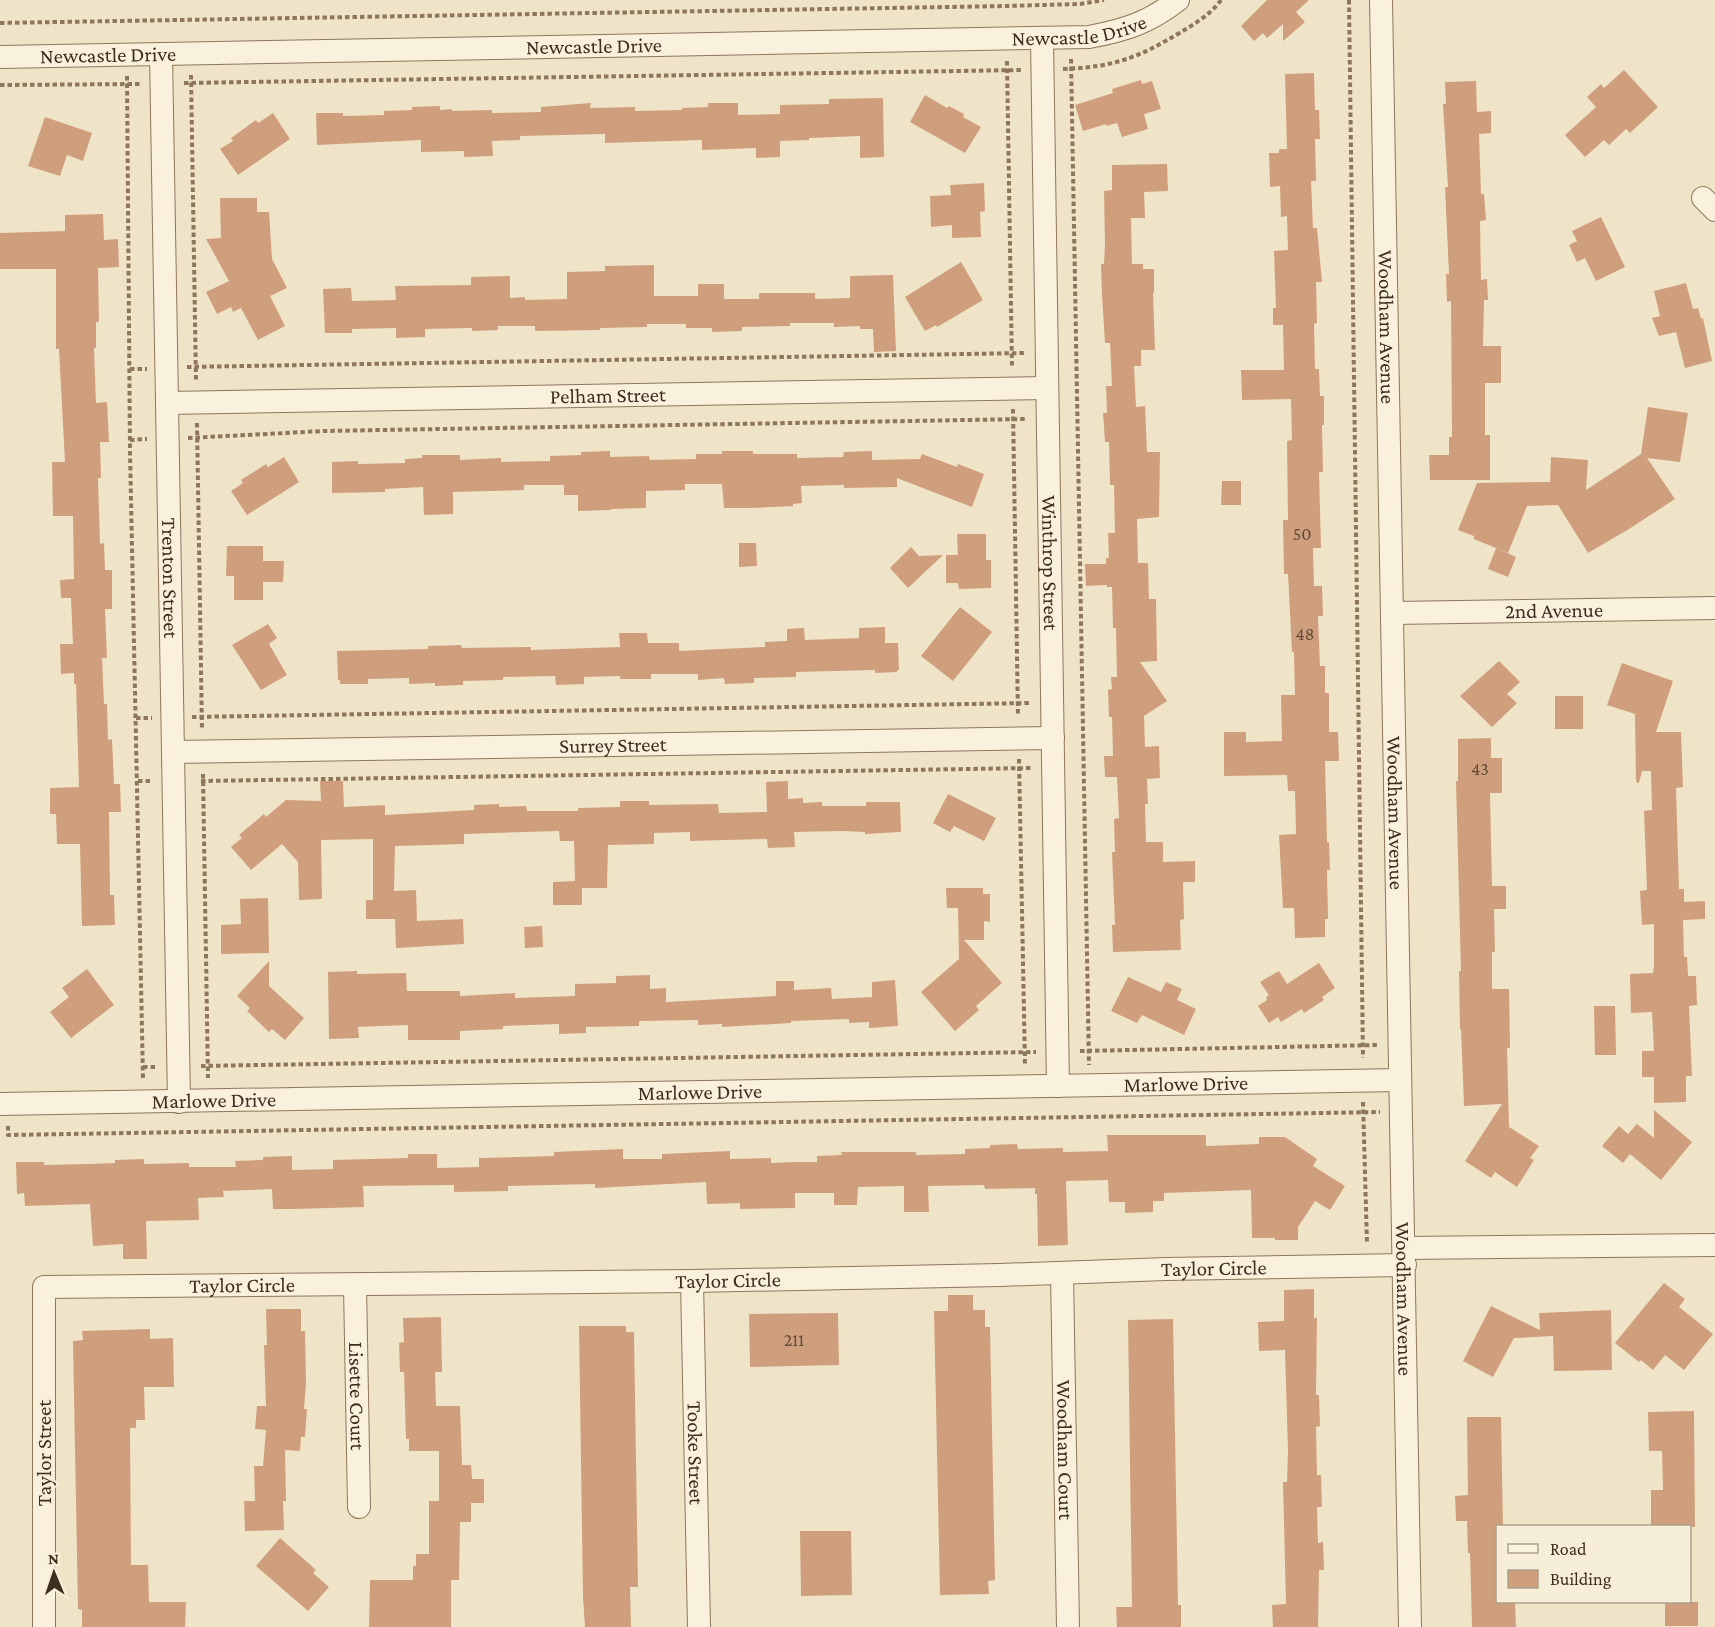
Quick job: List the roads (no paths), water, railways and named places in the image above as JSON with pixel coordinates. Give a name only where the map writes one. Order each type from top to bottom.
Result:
[{"type":"street","name":"Newcastle Drive","points":[[0,57],[1071,38],[1122,31],[1148,20],[1178,0]]},
{"type":"street","name":"Woodham Avenue","points":[[1380,0],[1410,1627]]},
{"type":"street","name":"Winthrop Street","points":[[1042,39],[1058,1086]]},
{"type":"street","name":"Trenton Street","points":[[161,54],[179,1101]]},
{"type":"street","name":"Pelham Street","points":[[167,403],[1047,388]]},
{"type":"street","name":"2nd Avenue","points":[[1392,613],[1715,608]]},
{"type":"street","name":"Surrey Street","points":[[173,752],[1053,738]]},
{"type":"street","name":"Marlowe Drive","points":[[4,1104],[1400,1080]]},
{"type":"street","name":"Taylor Circle","points":[[51,1287],[692,1281],[1062,1273],[1367,1265],[1404,1256],[1715,1245]]},
{"type":"street","name":"Woodham Court","points":[[1062,1273],[1068,1627]]},
{"type":"street","name":"Tooke Street","points":[[692,1281],[699,1627]]},
{"type":"street","name":"Lisette Court","points":[[355,1285],[359,1507]]},
{"type":"street","name":"Taylor Street","points":[[44,1627],[44,1287],[51,1287]]}]
